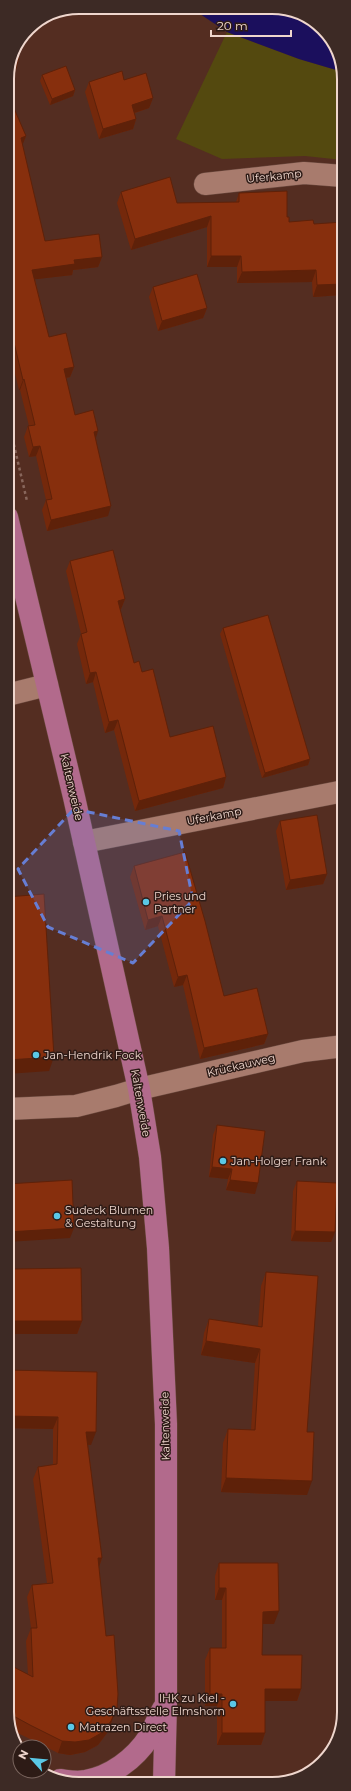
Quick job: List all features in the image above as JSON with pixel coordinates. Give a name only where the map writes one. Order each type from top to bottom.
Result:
[{"type":"main road","name":"Kaltenweide","points":[[14,546],[84,842],[139,1089],[150,1157],[159,1271],[166,1424],[166,1703],[164,1777]]},
{"type":"main road","name":"Kaltenweide","points":[[100,1777],[116,1769],[130,1758],[148,1737],[166,1703]]},
{"type":"street","name":"Uferkamp","points":[[205,184],[304,173],[337,176]]},
{"type":"street","points":[[14,693],[47,685]]},
{"type":"street","name":"Uferkamp","points":[[84,842],[337,792]]},
{"type":"street","name":"Krückauweg","points":[[14,1109],[76,1106],[139,1089],[303,1051],[337,1047]]},
{"type":"highlighted area","points":[[74,809],[179,831],[193,900],[133,963],[48,927],[18,869]]},
{"type":"shaded area","points":[[200,14],[272,14],[285,15],[297,19],[312,27],[324,39],[335,62],[336,70],[299,59],[227,32]]},
{"type":"shaded area","points":[[227,32],[299,59],[336,70],[337,159],[305,156],[222,159],[176,139]]},
{"type":"building","points":[[66,66],[75,90],[52,99],[42,75]]},
{"type":"building","points":[[122,71],[124,80],[146,73],[153,98],[132,105],[136,119],[103,129],[89,82]]},
{"type":"building","points":[[14,108],[26,136],[21,138],[45,241],[99,234],[102,257],[74,260],[75,264],[32,270],[49,337],[66,333],[74,367],[64,369],[75,415],[93,410],[98,431],[94,432],[111,506],[51,520],[46,500],[52,499],[40,446],[33,447],[28,426],[35,425],[24,379],[23,380],[14,342]]},
{"type":"building","points":[[170,177],[177,203],[239,202],[239,193],[287,191],[287,217],[289,217],[289,222],[313,220],[314,224],[337,222],[337,284],[317,285],[316,270],[242,272],[241,256],[211,256],[211,216],[135,239],[121,192]]},
{"type":"building","points":[[197,274],[207,308],[162,321],[153,287]]},
{"type":"building","points":[[113,550],[125,599],[118,601],[134,663],[139,661],[142,672],[153,669],[170,737],[213,726],[226,777],[139,801],[118,720],[109,722],[96,672],[90,673],[81,634],[87,632],[70,561]]},
{"type":"building","points":[[268,615],[310,759],[265,773],[223,628]]},
{"type":"building","points":[[317,815],[327,874],[290,880],[280,821]]},
{"type":"building","points":[[185,852],[205,921],[224,996],[257,988],[268,1034],[204,1048],[187,975],[178,977],[162,916],[148,920],[134,866]]},
{"type":"building","points":[[44,894],[54,1057],[14,1060],[14,896]]},
{"type":"building","points":[[217,1125],[265,1131],[258,1183],[230,1180],[232,1169],[212,1167]]},
{"type":"building","points":[[72,1180],[74,1228],[14,1232],[14,1184]]},
{"type":"building","points":[[297,1181],[337,1183],[335,1232],[295,1231]]},
{"type":"building","points":[[81,1268],[82,1321],[14,1321],[14,1269]]},
{"type":"building","points":[[266,1272],[318,1276],[307,1432],[314,1432],[312,1481],[226,1478],[228,1429],[255,1430],[260,1349],[206,1341],[209,1319],[262,1327]]},
{"type":"building","points":[[14,1370],[97,1372],[96,1432],[86,1432],[102,1558],[98,1558],[106,1636],[114,1635],[118,1694],[117,1708],[111,1721],[103,1732],[89,1740],[75,1742],[62,1741],[15,1717],[14,1712],[14,1667],[33,1677],[31,1628],[37,1628],[32,1585],[53,1583],[38,1467],[57,1464],[58,1417],[14,1416]]},
{"type":"building","points":[[219,1563],[278,1563],[279,1611],[263,1612],[262,1655],[302,1655],[301,1689],[265,1689],[265,1733],[222,1733],[222,1694],[210,1694],[210,1648],[226,1648],[226,1588],[219,1588]]},
{"type":"place","name":"Pries und Partner","points":[[146,902]]},
{"type":"place","name":"Jan-Hendrik Fock","points":[[36,1055]]},
{"type":"place","name":"Jan-Holger Frank","points":[[223,1161]]},
{"type":"place","name":"Sudeck Blumen & Gestaltung","points":[[57,1216]]},
{"type":"place","name":"IHK zu Kiel - Geschäftsstelle Elmshorn","points":[[233,1704]]},
{"type":"place","name":"Matrazen Direct","points":[[71,1727]]}]
